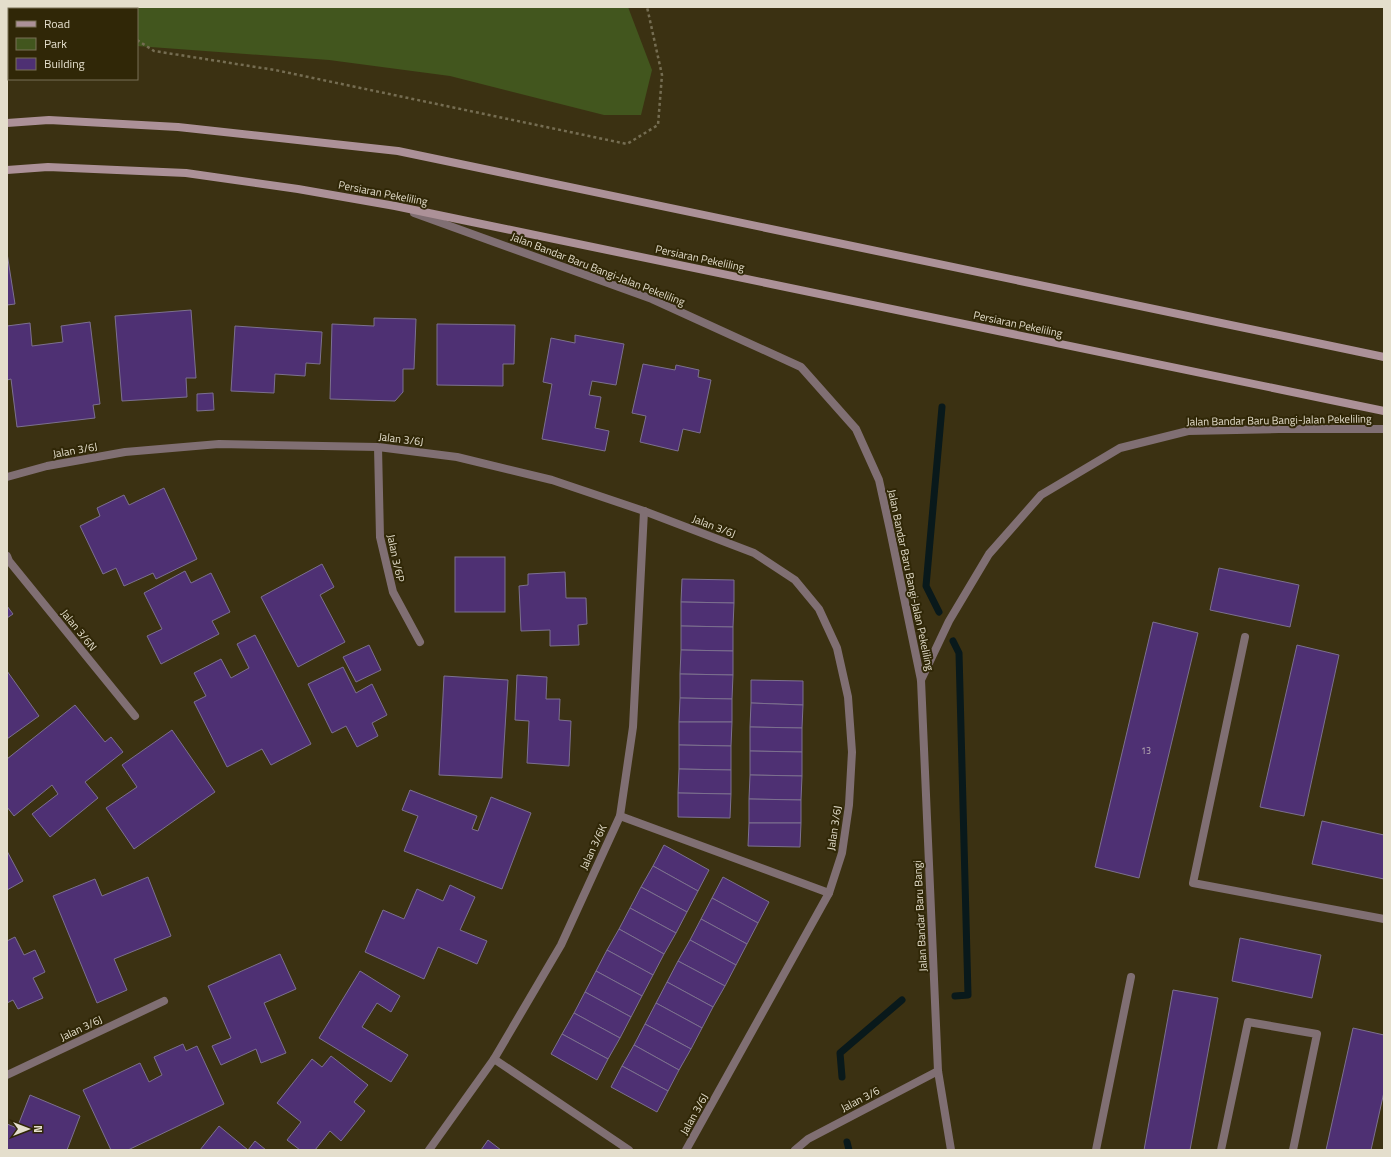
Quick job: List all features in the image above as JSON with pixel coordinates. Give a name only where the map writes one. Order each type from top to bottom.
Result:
[{"type":"main road","points":[[7,123],[49,120],[178,127],[398,151],[1384,357]]},
{"type":"main road","name":"Persiaran Pekeliling","points":[[7,170],[48,167],[186,173],[298,189],[395,206],[1384,411]]},
{"type":"street","name":"Jalan Bandar Baru Bangi-Jalan Pekeliling","points":[[395,206],[652,299],[801,367],[856,429],[878,480],[892,538],[921,680]]},
{"type":"street","name":"Jalan Bandar Baru Bangi-Jalan Pekeliling","points":[[921,680],[949,621],[989,554],[1041,495],[1120,448],[1188,431],[1384,429]]},
{"type":"street","name":"Jalan 3/6J","points":[[7,477],[46,466],[125,452],[219,444],[378,447],[457,457],[552,480],[644,511],[754,553],[795,580],[819,609],[837,648],[848,697],[852,752],[849,805],[842,853],[829,893],[686,1150]]},
{"type":"street","name":"Jalan 3/6P","points":[[378,447],[380,537],[393,592],[420,642]]},
{"type":"street","name":"Jalan 3/6K","points":[[429,1150],[494,1059],[560,945],[620,816],[633,727],[644,511]]},
{"type":"street","name":"Jalan 3/6N","points":[[7,556],[9,561],[135,716]]},
{"type":"street","points":[[1245,637],[1193,883],[1384,919]]},
{"type":"street","name":"Jalan Bandar Baru Bangi","points":[[921,680],[938,1072],[951,1150]]},
{"type":"street","points":[[620,816],[829,893]]},
{"type":"street","points":[[1096,1150],[1131,977]]},
{"type":"street","name":"Jalan 3/6J","points":[[7,1075],[164,1001]]},
{"type":"street","points":[[1221,1150],[1248,1022],[1317,1034],[1293,1150]]},
{"type":"street","points":[[494,1059],[629,1150]]},
{"type":"street","name":"Jalan 3/6","points":[[795,1150],[808,1139],[938,1072]]},
{"type":"path","points":[[138,41],[154,51],[275,70],[627,144],[658,125],[662,75],[647,7]]},
{"type":"green space","points":[[7,7],[628,7],[652,70],[641,115],[604,115],[450,76],[329,60],[138,46],[138,8],[8,8],[7,37]]},
{"type":"building","points":[[7,253],[15,304],[7,305]]},
{"type":"building","points":[[191,310],[196,378],[186,378],[187,397],[122,401],[115,316]]},
{"type":"building","points":[[374,318],[416,319],[414,369],[403,369],[403,392],[395,401],[330,399],[332,324],[374,326]]},
{"type":"building","points":[[90,322],[100,404],[93,405],[95,418],[17,427],[11,379],[7,380],[7,326],[30,323],[32,346],[63,342],[61,326]]},
{"type":"building","points":[[437,324],[515,325],[514,364],[503,364],[503,386],[437,385]]},
{"type":"building","points":[[235,326],[322,332],[320,364],[306,363],[305,376],[275,374],[274,393],[231,391]]},
{"type":"building","points":[[575,335],[624,344],[616,385],[592,381],[589,395],[601,397],[595,428],[609,431],[605,451],[542,439],[552,384],[543,382],[551,338],[575,343]]},
{"type":"building","points":[[643,364],[675,370],[676,365],[699,370],[698,377],[711,380],[700,433],[683,429],[678,451],[640,442],[646,416],[632,413]]},
{"type":"building","points":[[213,393],[214,410],[197,411],[197,394]]},
{"type":"building","points":[[164,488],[197,559],[156,579],[153,573],[124,586],[116,568],[103,574],[80,526],[100,516],[97,508],[124,495],[129,505]]},
{"type":"building","points":[[455,557],[505,557],[505,612],[455,612]]},
{"type":"building","points":[[322,564],[334,587],[320,595],[345,642],[298,667],[261,597]]},
{"type":"building","points":[[1219,568],[1299,585],[1290,627],[1210,610]]},
{"type":"building","points":[[185,571],[191,583],[211,573],[230,612],[212,621],[219,634],[161,664],[147,636],[162,629],[144,593]]},
{"type":"building","points":[[565,572],[566,598],[586,598],[587,624],[578,625],[579,645],[550,646],[550,630],[521,631],[519,586],[528,585],[528,574]]},
{"type":"building","points":[[682,579],[734,580],[734,603],[681,602]]},
{"type":"building","points":[[681,602],[734,603],[733,627],[681,626]]},
{"type":"building","points":[[7,606],[13,614],[7,618]]},
{"type":"building","points":[[1153,622],[1198,633],[1139,878],[1095,867]]},
{"type":"building","points":[[681,626],[733,627],[733,651],[681,650]]},
{"type":"building","points":[[255,635],[311,744],[271,765],[262,749],[227,767],[194,702],[206,696],[194,673],[221,659],[231,678],[249,668],[237,644]]},
{"type":"building","points":[[369,645],[381,670],[356,682],[343,657]]},
{"type":"building","points":[[1297,645],[1339,655],[1304,816],[1260,807]]},
{"type":"building","points":[[681,650],[733,651],[733,675],[680,674]]},
{"type":"building","points":[[343,667],[356,693],[372,684],[387,715],[372,723],[378,736],[357,747],[346,726],[332,733],[308,684]]},
{"type":"building","points":[[7,671],[39,716],[7,739]]},
{"type":"building","points":[[680,674],[733,675],[732,699],[680,698]]},
{"type":"building","points":[[517,675],[547,677],[546,699],[560,699],[559,720],[571,721],[569,766],[527,763],[529,721],[515,720]]},
{"type":"building","points":[[444,676],[508,680],[502,778],[439,775]]},
{"type":"building","points":[[751,680],[803,681],[803,705],[751,703]]},
{"type":"building","points":[[680,698],[732,699],[732,722],[679,722]]},
{"type":"building","points":[[751,703],[803,705],[802,728],[750,727]]},
{"type":"building","points":[[75,705],[105,742],[111,737],[123,752],[85,782],[98,798],[50,837],[32,814],[58,794],[52,785],[14,816],[7,807],[7,759]]},
{"type":"building","points":[[679,722],[732,722],[731,746],[679,745]]},
{"type":"building","points":[[750,727],[802,728],[802,752],[750,751]]},
{"type":"building","points":[[172,730],[215,792],[134,849],[106,808],[137,787],[122,765]]},
{"type":"building","points":[[679,745],[731,746],[731,770],[679,769]]},
{"type":"building","points":[[750,751],[802,752],[802,776],[750,775]]},
{"type":"building","points":[[679,769],[731,770],[731,794],[678,793]]},
{"type":"building","points":[[750,775],[802,776],[801,800],[749,799]]},
{"type":"building","points":[[410,790],[477,816],[472,829],[478,831],[491,797],[531,813],[502,889],[404,851],[418,816],[402,810]]},
{"type":"building","points":[[678,793],[731,794],[730,818],[678,817]]},
{"type":"building","points":[[749,799],[801,800],[801,823],[749,823]]},
{"type":"building","points":[[1322,821],[1384,835],[1384,879],[1312,864]]},
{"type":"building","points":[[749,823],[801,823],[800,847],[748,846]]},
{"type":"building","points":[[664,845],[709,870],[698,891],[653,866]]},
{"type":"building","points":[[7,851],[23,881],[7,890]]},
{"type":"building","points":[[653,866],[698,891],[687,912],[641,887]]},
{"type":"building","points":[[148,877],[171,936],[114,959],[127,990],[97,1003],[53,896],[95,879],[102,896]]},
{"type":"building","points":[[723,877],[769,902],[758,923],[712,898]]},
{"type":"building","points":[[450,885],[475,897],[460,930],[487,941],[477,964],[438,947],[424,979],[365,952],[383,910],[404,919],[417,889],[443,901]]},
{"type":"building","points":[[641,887],[687,912],[676,933],[630,908]]},
{"type":"building","points":[[712,898],[758,923],[747,944],[701,919]]},
{"type":"building","points":[[630,908],[676,933],[664,954],[619,929]]},
{"type":"building","points":[[701,919],[747,944],[736,965],[690,940]]},
{"type":"building","points":[[619,929],[664,954],[653,975],[607,950]]},
{"type":"building","points":[[15,937],[24,955],[35,950],[45,972],[33,978],[43,998],[18,1009],[13,1000],[7,1003],[7,941]]},
{"type":"building","points":[[1240,938],[1321,955],[1312,998],[1232,981]]},
{"type":"building","points":[[690,940],[736,965],[725,986],[678,961]]},
{"type":"building","points":[[607,950],[653,975],[642,996],[596,971]]},
{"type":"building","points":[[280,954],[296,989],[264,1003],[286,1053],[261,1063],[256,1049],[221,1065],[212,1046],[231,1038],[208,986]]},
{"type":"building","points":[[678,961],[725,986],[713,1007],[667,982]]},
{"type":"building","points":[[360,971],[400,996],[391,1012],[377,1003],[362,1027],[408,1055],[391,1082],[319,1038]]},
{"type":"building","points":[[596,971],[642,996],[631,1017],[585,992]]},
{"type":"building","points":[[667,982],[713,1007],[702,1028],[656,1003]]},
{"type":"building","points":[[1173,990],[1218,998],[1190,1150],[1144,1150]]},
{"type":"building","points":[[585,992],[631,1017],[620,1038],[574,1013]]},
{"type":"building","points":[[656,1003],[702,1028],[691,1049],[645,1024]]},
{"type":"building","points":[[574,1013],[620,1038],[608,1059],[562,1034]]},
{"type":"building","points":[[645,1024],[691,1049],[679,1070],[634,1045]]},
{"type":"building","points":[[1353,1028],[1384,1035],[1384,1092],[1371,1150],[1326,1150]]},
{"type":"building","points":[[562,1034],[608,1059],[597,1080],[551,1054]]},
{"type":"building","points":[[183,1044],[186,1051],[197,1046],[224,1104],[128,1150],[111,1150],[83,1090],[140,1063],[149,1082],[162,1075],[154,1057]]},
{"type":"building","points":[[634,1045],[679,1070],[668,1091],[622,1066]]},
{"type":"building","points":[[331,1056],[368,1085],[354,1102],[365,1111],[341,1141],[330,1131],[315,1150],[300,1150],[287,1140],[301,1122],[277,1103],[312,1059],[322,1067]]},
{"type":"building","points":[[622,1066],[668,1091],[657,1112],[611,1087]]},
{"type":"building","points":[[30,1095],[80,1116],[67,1150],[7,1150],[7,1124],[17,1128]]},
{"type":"building","points":[[219,1126],[248,1150],[200,1150]]},
{"type":"building","points":[[488,1140],[501,1150],[481,1150]]},
{"type":"building","points":[[255,1141],[266,1150],[248,1150]]},
{"type":"waterway","points":[[939,612],[926,586],[942,407]]},
{"type":"waterway","points":[[953,641],[959,653],[968,995],[955,996]]},
{"type":"waterway","points":[[842,1077],[840,1053],[902,1000]]},
{"type":"waterway","points":[[847,1142],[849,1150]]}]
